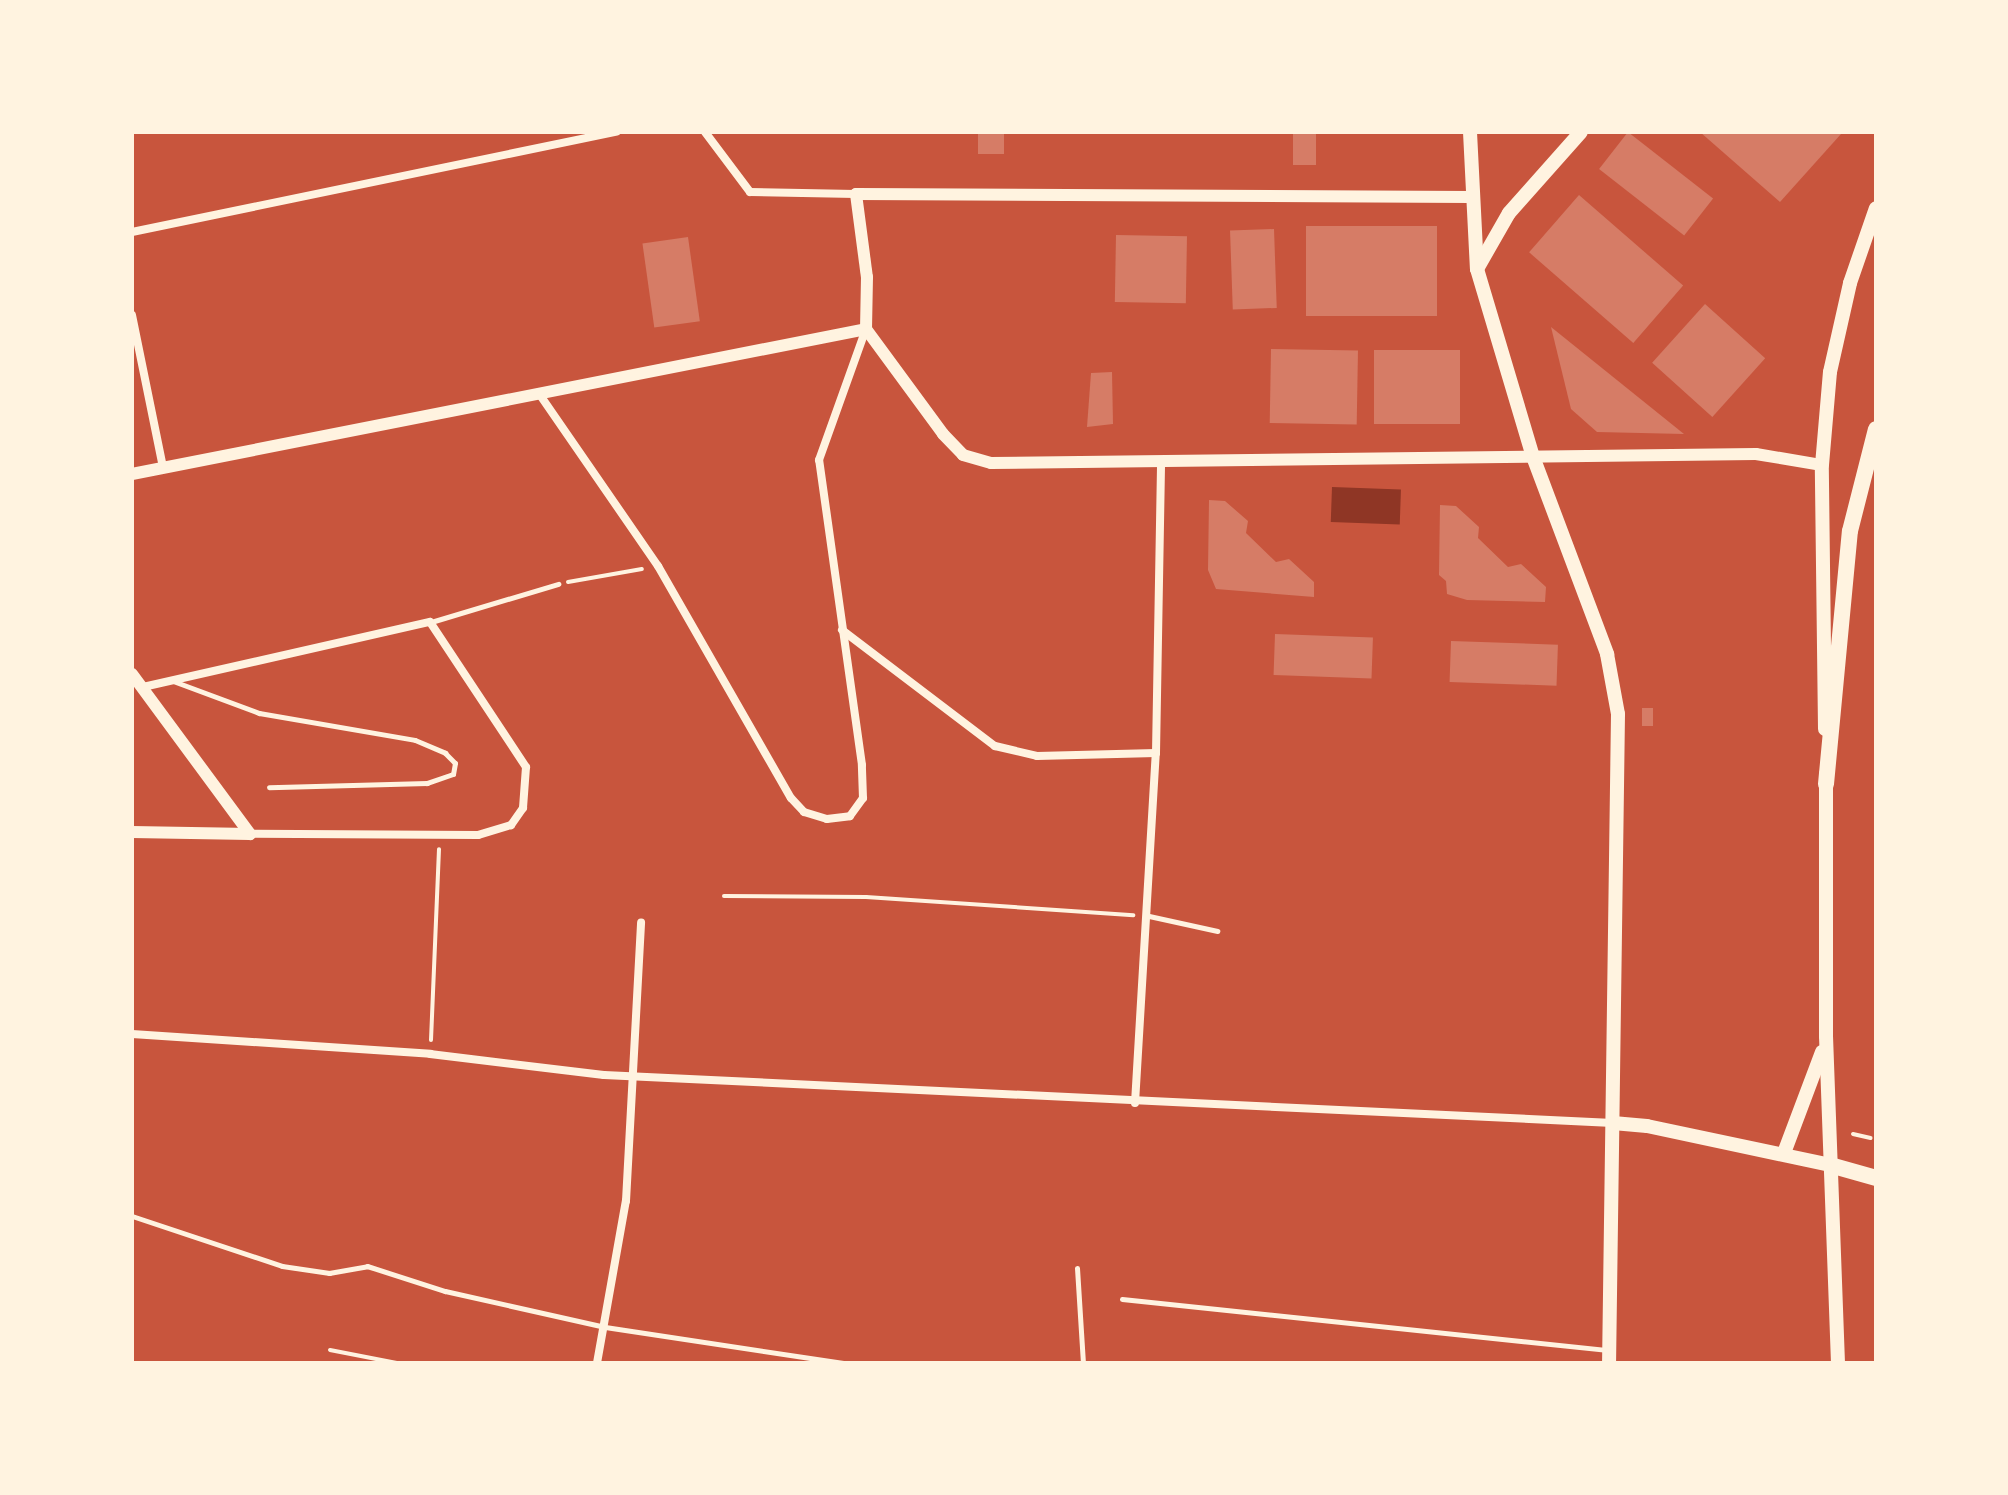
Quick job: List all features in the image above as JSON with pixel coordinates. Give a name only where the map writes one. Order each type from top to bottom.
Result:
[{"type":"highway","points":[[1826,784],[1850,531],[1876,429]]},
{"type":"highway","points":[[1830,1165],[1876,1178]]},
{"type":"main road","points":[[1470,132],[1477,269],[1532,454],[1607,654],[1618,714],[1609,1357]]},
{"type":"main road","points":[[1477,269],[1509,213],[1581,132]]},
{"type":"main road","points":[[1838,1363],[1826,1036],[1822,465],[1830,372],[1850,283],[1876,208]]},
{"type":"main road","points":[[1784,1153],[1813,1086],[1826,1036]]},
{"type":"main road","points":[[1613,1123],[1784,1153],[1830,1165]]},
{"type":"street","points":[[132,232],[617,132]]},
{"type":"street","points":[[705,132],[750,192],[1471,197]]},
{"type":"street","points":[[540,395],[658,566],[791,798],[804,812],[827,819],[850,816],[863,798],[819,460],[866,329],[867,277],[856,194]]},
{"type":"street","points":[[132,315],[163,467]]},
{"type":"street","points":[[132,474],[866,329]]},
{"type":"street","points":[[866,329],[963,455],[991,463],[1532,454],[1756,454],[1822,465]]},
{"type":"street","points":[[1135,1103],[1149,916],[1156,753],[1161,461]]},
{"type":"street","points":[[132,832],[478,835],[511,825],[523,808],[526,767],[430,622],[143,687]]},
{"type":"street","points":[[842,629],[995,746],[1037,756],[1156,753]]},
{"type":"street","points":[[132,674],[250,834]]},
{"type":"street","points":[[597,1363],[626,1201],[641,922]]},
{"type":"street","points":[[132,1034],[430,1054],[631,1077],[1613,1123]]},
{"type":"lane","points":[[430,622],[558,584]]},
{"type":"lane","points":[[172,681],[259,713],[415,740],[455,763],[453,774],[427,783],[269,787]]},
{"type":"lane","points":[[1149,916],[1217,931]]},
{"type":"lane","points":[[132,1216],[282,1266],[329,1273],[367,1266],[445,1291],[605,1327],[843,1363]]},
{"type":"lane","points":[[1077,1268],[1083,1363]]},
{"type":"lane","points":[[1122,1299],[1609,1357]]},
{"type":"path","points":[[558,584],[658,566]]},
{"type":"path","points":[[430,1054],[440,835]]},
{"type":"path","points":[[724,896],[866,897],[1149,916]]},
{"type":"path","points":[[1853,1134],[1871,1138]]},
{"type":"path","points":[[330,1350],[397,1363]]},
{"type":"shaded area","points":[[1332,487],[1401,489],[1400,524],[1331,522]]},
{"type":"building","points":[[978,132],[1004,132],[1004,154],[978,154]]},
{"type":"building","points":[[1293,132],[1316,132],[1316,165],[1293,165]]},
{"type":"building","points":[[1628,132],[1713,198],[1684,236],[1599,169]]},
{"type":"building","points":[[1700,132],[1839,132],[1841,134],[1780,202]]},
{"type":"building","points":[[1579,195],[1683,286],[1633,343],[1529,252]]},
{"type":"building","points":[[1306,226],[1437,226],[1437,316],[1306,316]]},
{"type":"building","points":[[1274,229],[1277,308],[1233,309],[1230,231]]},
{"type":"building","points":[[1116,235],[1187,236],[1186,303],[1115,302]]},
{"type":"building","points":[[688,237],[700,321],[654,328],[642,243]]},
{"type":"building","points":[[1705,304],[1765,358],[1712,417],[1652,363]]},
{"type":"building","points":[[1551,327],[1684,434],[1597,432],[1571,409]]},
{"type":"building","points":[[1271,349],[1358,351],[1357,425],[1270,423]]},
{"type":"building","points":[[1374,350],[1460,350],[1460,424],[1374,424]]},
{"type":"building","points":[[1112,372],[1113,424],[1087,427],[1091,373]]},
{"type":"building","points":[[1209,500],[1225,501],[1248,521],[1246,533],[1276,562],[1289,559],[1314,582],[1314,597],[1216,589],[1208,570]]},
{"type":"building","points":[[1440,505],[1456,506],[1479,527],[1478,538],[1508,567],[1521,564],[1546,587],[1545,602],[1467,600],[1447,594],[1446,581],[1439,575]]},
{"type":"building","points":[[1275,634],[1373,637],[1372,678],[1274,675]]},
{"type":"building","points":[[1451,641],[1558,645],[1557,686],[1450,682]]},
{"type":"building","points":[[1642,708],[1653,708],[1653,726],[1642,726]]}]
